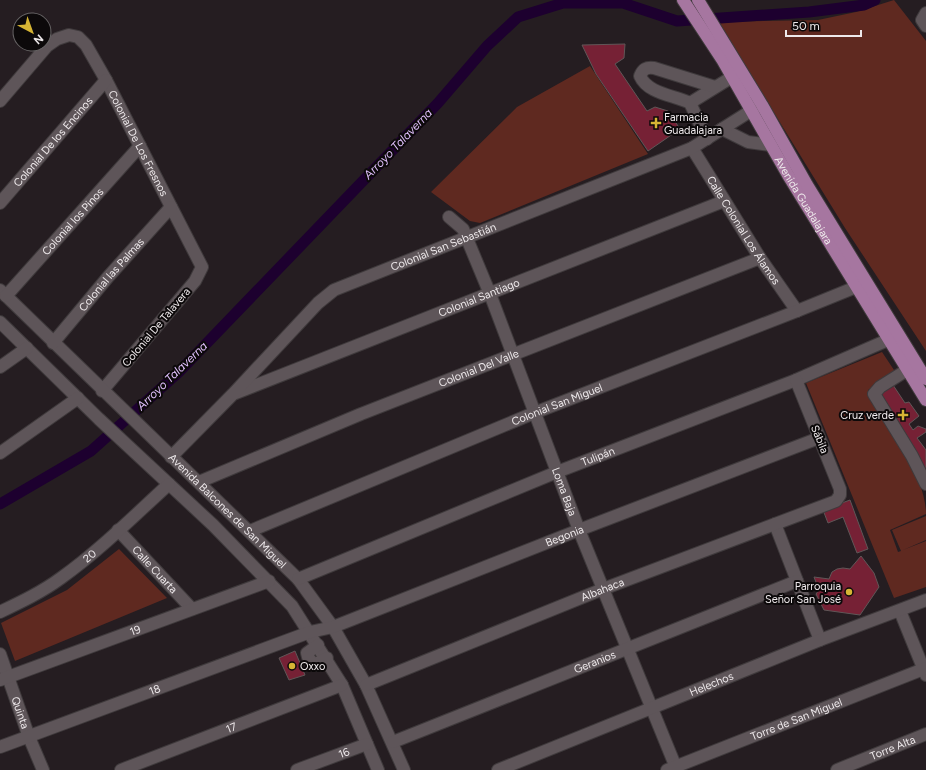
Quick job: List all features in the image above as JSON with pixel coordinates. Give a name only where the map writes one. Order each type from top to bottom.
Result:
[{"type":"main road","name":"Avenida Guadalajara","points":[[683,0],[732,77],[771,145],[862,285],[894,338],[919,374],[926,400]]},
{"type":"main road","name":"Avenida Guadalajara","points":[[699,1],[762,104],[862,285]]},
{"type":"street","name":"Colonial De Los Fresnos","points":[[0,101],[47,46],[57,39],[69,35],[78,37],[86,45],[106,80],[199,260]]},
{"type":"street","points":[[707,139],[690,103],[649,88],[640,76],[643,70],[648,67],[715,88]]},
{"type":"street","points":[[668,94],[676,75]]},
{"type":"street","points":[[690,103],[732,77]]},
{"type":"street","name":"Colonial De los Encinos","points":[[0,203],[106,80]]},
{"type":"street","name":"Colonial San Sebastián","points":[[171,457],[233,394],[318,303],[334,290],[351,282],[467,239],[692,148],[762,104]]},
{"type":"street","points":[[722,129],[748,142],[771,145]]},
{"type":"street","name":"Colonial los Pinos","points":[[3,293],[140,146]]},
{"type":"street","name":"Calle Colonial Los Álamos","points":[[692,148],[760,258],[797,311]]},
{"type":"street","name":"Colonial Santiago","points":[[233,394],[724,202]]},
{"type":"street","name":"Colonial las Palmas","points":[[54,343],[108,277],[171,207]]},
{"type":"street","name":"Loma Baja","points":[[449,217],[463,229],[490,294],[579,530],[627,648],[673,769]]},
{"type":"street","name":"Colonial Del Valle","points":[[199,482],[361,414],[760,258]]},
{"type":"street","name":"Colonial De Talavera","points":[[106,395],[195,280],[202,267],[199,260]]},
{"type":"street","name":"Colonial San Miguel","points":[[250,531],[534,413],[862,285]]},
{"type":"street","name":"Avenida Balcones de San Miguel","points":[[3,293],[106,395],[199,482],[298,579],[333,627],[366,685],[393,742],[404,770]]},
{"type":"street","points":[[11,333],[28,318]]},
{"type":"street","name":"Avenida Balcones de San Miguel","points":[[0,322],[99,419],[213,525],[292,606],[327,658],[342,685],[378,770]]},
{"type":"street","name":"Tulipán","points":[[298,579],[558,472],[796,380],[894,338]]},
{"type":"street","points":[[0,367],[27,348]]},
{"type":"street","points":[[919,374],[880,387],[874,394],[912,456],[926,484]]},
{"type":"street","name":"Sábila","points":[[796,380],[840,489],[839,498]]},
{"type":"street","points":[[0,453],[78,398]]},
{"type":"street","name":"Begonia","points":[[310,632],[333,627],[579,530],[819,438]]},
{"type":"street","name":"20","points":[[0,612],[33,596],[61,578],[118,530],[169,484]]},
{"type":"street","name":"Albahaca","points":[[366,685],[603,589],[833,503],[839,498]]},
{"type":"street","points":[[775,524],[820,640]]},
{"type":"street","name":"Calle Cuarta","points":[[118,530],[192,608]]},
{"type":"street","name":"19","points":[[4,678],[269,581]]},
{"type":"street","name":"Geranios","points":[[393,742],[797,581]]},
{"type":"street","name":"Helechos","points":[[498,770],[820,640],[926,600]]},
{"type":"street","points":[[900,611],[925,671]]},
{"type":"street","name":"18","points":[[0,747],[310,632]]},
{"type":"street","name":"Quinta","points":[[0,654],[4,678],[43,770]]},
{"type":"street","name":"Torre de San Miguel","points":[[673,769],[925,671]]},
{"type":"street","name":"17","points":[[121,770],[342,685]]},
{"type":"street","name":"Torre Alta","points":[[837,770],[926,734]]},
{"type":"street","name":"16","points":[[297,770],[367,744]]},
{"type":"shaded area","points":[[894,0],[926,41],[926,351],[845,228],[718,22],[818,20],[856,12]]},
{"type":"shaded area","points":[[590,66],[648,154],[480,223],[470,221],[431,192],[517,107]]},
{"type":"shaded area","points":[[882,352],[896,373],[868,390],[913,467],[920,483],[926,514],[890,530],[898,552],[901,551],[892,530],[926,516],[926,540],[903,550],[926,541],[926,587],[894,598],[806,383]]},
{"type":"shaded area","points":[[119,549],[167,598],[15,661],[1,623],[67,590]]},
{"type":"building","points":[[625,44],[624,58],[615,64],[647,111],[655,107],[668,111],[680,129],[648,151],[596,74],[582,45]]},
{"type":"building","points":[[893,385],[905,403],[909,402],[919,416],[909,424],[913,430],[918,426],[926,429],[926,432],[917,438],[926,450],[926,472],[877,395]]},
{"type":"building","points":[[850,500],[868,549],[857,553],[843,517],[828,523],[823,510]]},
{"type":"building","points":[[861,556],[874,573],[879,587],[860,615],[824,610],[816,594],[819,590],[814,577],[829,579],[832,572],[837,569],[850,569]]},
{"type":"building","name":"Oxxo","points":[[295,651],[305,675],[289,680],[279,658]]},
{"type":"waterway","name":"Arroyo Talaverna","points":[[0,504],[91,451],[179,372],[438,103],[487,46],[518,17],[563,3],[623,3],[677,21],[809,12],[864,5],[875,0]]},
{"type":"place","name":"Farmacia Guadalajara","points":[[656,123]]},
{"type":"place","name":"Cruz verde","points":[[903,415]]},
{"type":"place","name":"Parroquia Señor San José","points":[[849,592]]},
{"type":"place","name":"Oxxo","points":[[292,666]]}]
